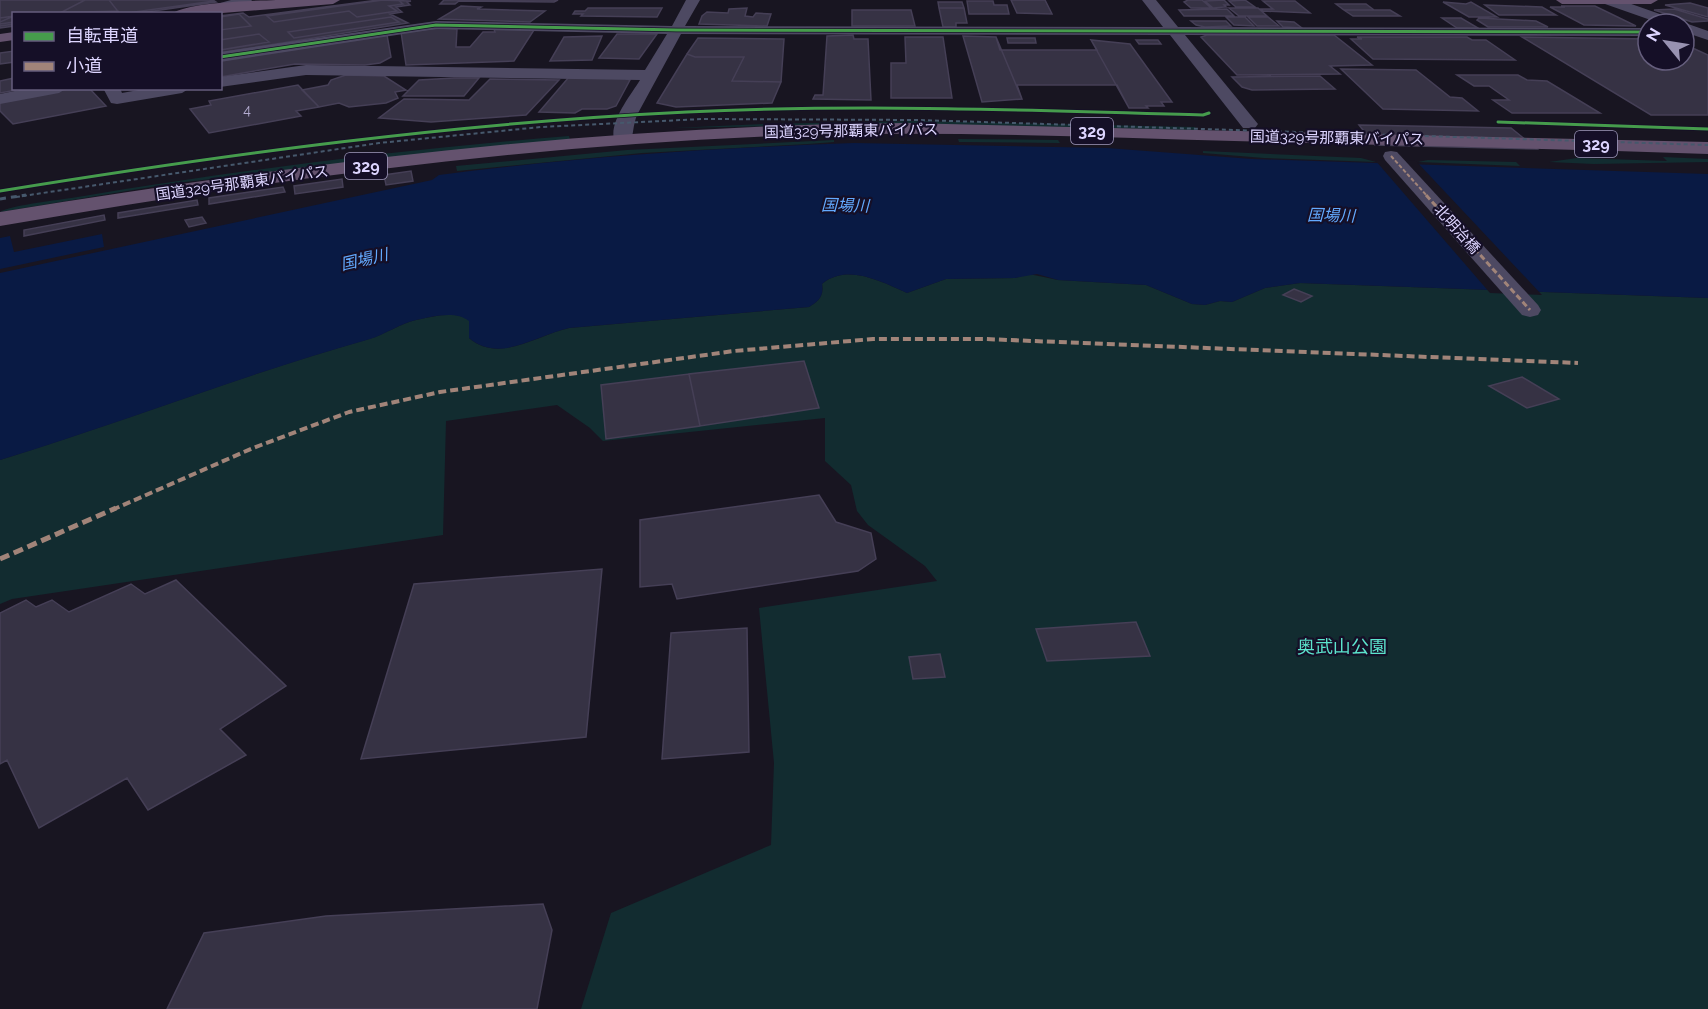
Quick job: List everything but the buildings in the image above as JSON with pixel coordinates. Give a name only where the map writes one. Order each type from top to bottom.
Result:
[{"type":"highway","points":[[191,12],[272,0]]},
{"type":"highway","points":[[218,8],[247,3],[292,0]]},
{"type":"highway","points":[[247,3],[333,0]]},
{"type":"highway","points":[[1562,0],[1651,0]]},
{"type":"highway","name":"国道329号那覇東バイパス","points":[[0,204],[319,155],[472,138],[623,133],[925,129],[1253,130],[1708,137]]},
{"type":"highway","name":"国道329号那覇東バイパス","points":[[1253,130],[1708,148]]},
{"type":"highway","name":"国道329号那覇東バイパス","points":[[0,219],[166,193],[623,133]]},
{"type":"street","points":[[623,133],[651,75],[693,0]]},
{"type":"street","points":[[1149,0],[1253,130]]},
{"type":"street","points":[[1608,1],[1640,12]]},
{"type":"street","points":[[222,57],[431,25],[677,30],[1636,32]]},
{"type":"street","points":[[222,82],[306,70],[651,75]]},
{"type":"street","points":[[0,99],[48,90]]},
{"type":"street","points":[[112,90],[117,99],[170,90]]},
{"type":"street","name":"北明治橋","points":[[1394,158],[1524,304]]},
{"type":"green space","points":[[915,121],[1195,127],[1196,130],[868,124],[673,128]]},
{"type":"green space","points":[[569,136],[570,140],[175,183],[0,212],[39,202],[205,177],[448,147]]},
{"type":"green space","points":[[958,139],[1058,140],[1060,143],[959,142]]},
{"type":"green space","points":[[834,140],[834,142],[808,144],[642,153],[457,171],[456,166],[627,150]]},
{"type":"green space","points":[[1203,151],[1361,158],[1376,162],[1264,158],[1203,153]]},
{"type":"green space","points":[[1663,157],[1708,159],[1708,162],[1594,164],[1549,162],[1577,158],[1667,161]]},
{"type":"green space","points":[[1428,160],[1516,162],[1520,166],[1418,162]]},
{"type":"green space","name":"奥武山公園","points":[[1029,274],[1058,280],[1146,285],[1192,304],[1205,305],[1220,301],[1232,302],[1265,288],[1300,283],[1708,298],[1708,1009],[581,1009],[611,913],[771,845],[774,763],[759,608],[937,581],[925,566],[868,525],[857,511],[851,485],[825,461],[825,418],[603,441],[590,428],[557,405],[446,421],[443,535],[12,599],[0,604],[0,460],[276,367],[375,337],[410,322],[429,317],[457,315],[469,320],[469,338],[481,345],[505,348],[569,328],[809,307],[820,298],[822,284],[842,275],[864,276],[907,293],[946,279],[1015,278]]},
{"type":"water","name":"国場川","points":[[854,143],[1107,148],[1252,159],[1708,174],[1708,298],[1300,283],[1265,288],[1232,302],[1220,301],[1205,305],[1192,304],[1146,285],[1058,280],[1037,274],[1015,278],[946,279],[907,293],[864,276],[842,275],[822,284],[820,298],[809,307],[569,328],[506,348],[481,345],[469,338],[469,321],[457,316],[443,315],[416,320],[370,339],[277,367],[0,460],[0,273],[432,180],[439,175],[646,154]]},
{"type":"water","points":[[102,234],[104,247],[0,269],[0,238],[10,236],[14,252]]},
{"type":"pier","points":[[1375,160],[1416,161],[1542,295],[1490,293]]},
{"type":"railway","points":[[16,197],[379,143],[541,127],[702,119],[919,120],[1708,145]]},
{"type":"railway","points":[[0,199],[26,195]]},
{"type":"marked path","points":[[1391,156],[1530,310]]},
{"type":"marked path","points":[[0,559],[253,448],[349,412],[440,392],[734,351],[873,339],[984,339],[1578,363]]},
{"type":"cycle path","points":[[222,57],[436,25],[677,30],[1636,32]]},
{"type":"cycle path","points":[[0,191],[171,164],[342,141],[601,117],[816,108],[945,108],[1203,115],[1209,113]]},
{"type":"cycle path","points":[[1498,122],[1708,129]]}]
